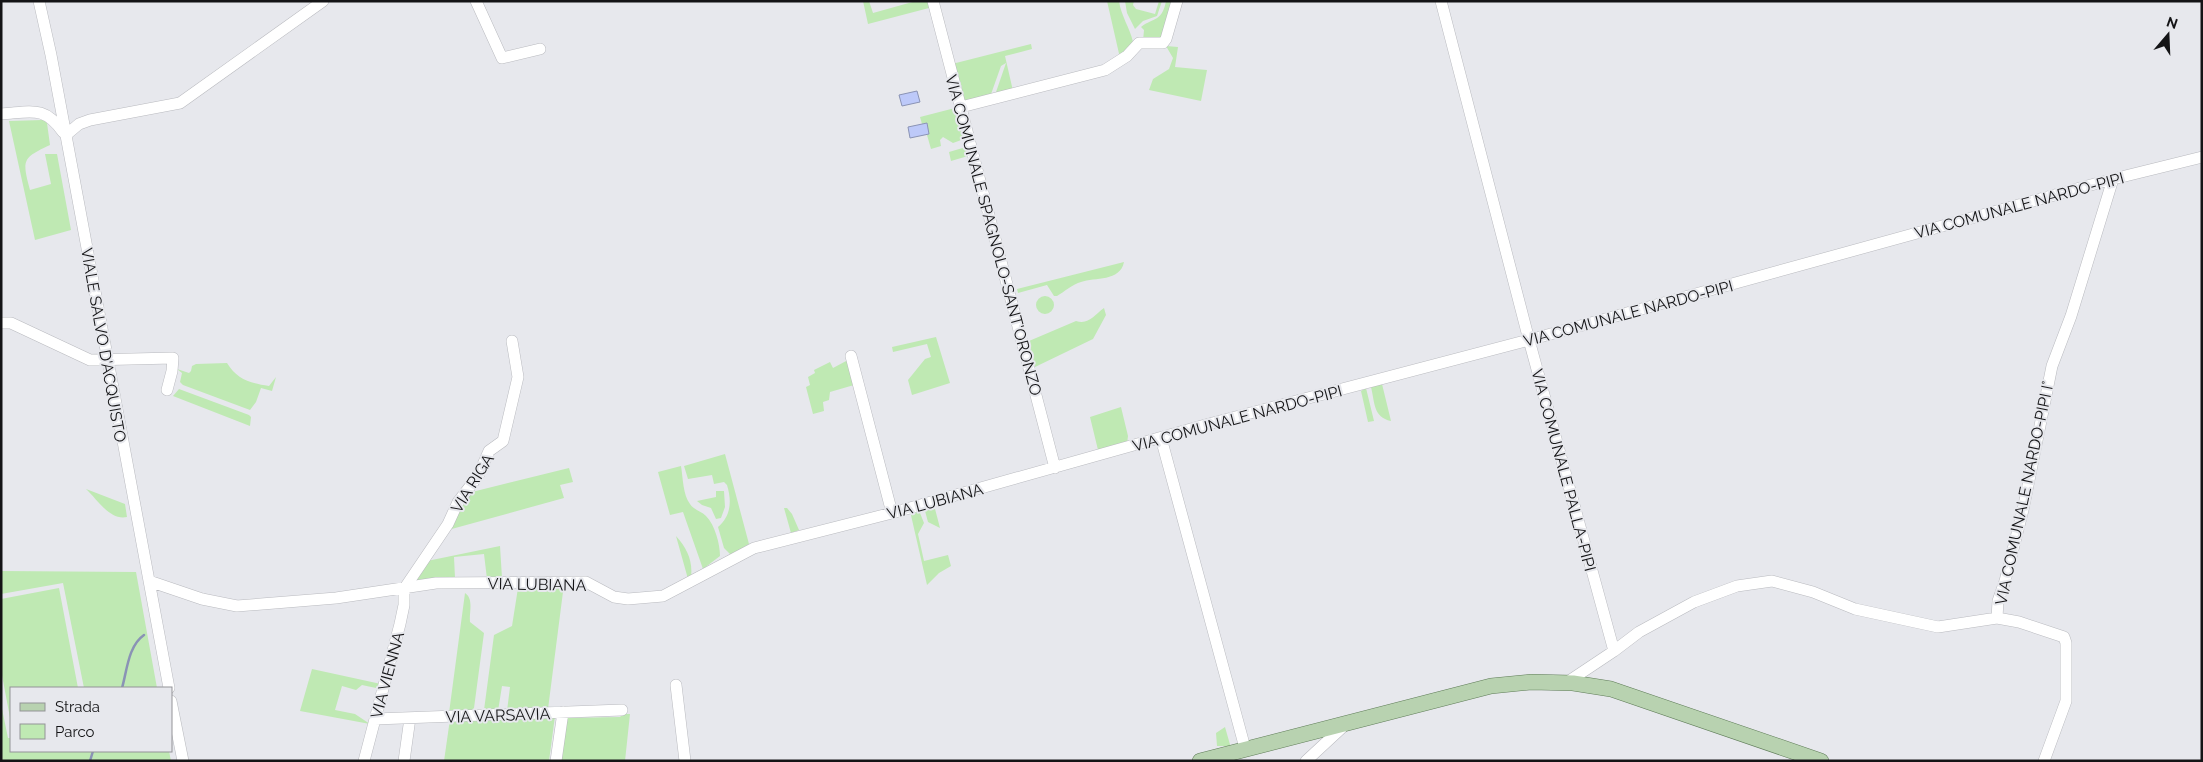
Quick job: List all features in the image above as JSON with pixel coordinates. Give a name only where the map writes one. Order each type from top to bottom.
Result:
[{"type":"main road","points":[[1200,761],[1491,686],[1531,682],[1566,683],[1611,689],[1821,761]]},
{"type":"street","name":"VIALE SALVO D'ACQUISTO","points":[[39,1],[66,135],[169,687]]},
{"type":"street","points":[[1,114],[34,112],[49,115],[66,135],[79,124],[90,120],[180,103],[323,1]]},
{"type":"street","points":[[476,1],[502,58],[540,49]]},
{"type":"street","name":"VIA COMUNALE SPAGNOLO-SANT'ORONZO","points":[[933,1],[1055,468]]},
{"type":"street","points":[[961,107],[1104,70],[1127,56],[1139,43],[1163,43],[1166,39],[1177,1]]},
{"type":"street","name":"VIA COMUNALE PALLA-PIPI","points":[[1441,1],[1529,340],[1614,651]]},
{"type":"street","name":"VIA COMUNALE NARDO-PIPI","points":[[1055,468],[2113,179],[2202,157]]},
{"type":"street","name":"VIA COMUNALE NARDO-PIPI I°","points":[[1614,651],[1639,632],[1694,602],[1737,586],[1772,581],[1813,592],[1855,609],[1938,627],[1997,618],[1998,601],[2023,510],[2052,366],[2071,316],[2113,179]]},
{"type":"street","points":[[1,322],[11,323],[90,360],[172,358],[172,372],[167,390]]},
{"type":"street","name":"VIA RIGA","points":[[404,589],[448,524],[458,502],[478,476],[489,451],[503,441],[518,377],[512,341]]},
{"type":"street","points":[[851,356],[892,513]]},
{"type":"street","points":[[1161,438],[1245,748]]},
{"type":"street","name":"VIA LUBIANA","points":[[149,581],[202,599],[237,606],[290,604],[436,583],[586,582],[614,597],[628,599],[663,596],[754,548],[892,513],[1055,468]]},
{"type":"street","name":"VIA VIENNA","points":[[364,761],[400,624],[404,605],[404,589]]},
{"type":"street","points":[[1997,618],[2019,622],[2064,637],[2066,643],[2066,701],[2044,761]]},
{"type":"street","points":[[1566,683],[1614,651]]},
{"type":"street","points":[[676,685],[685,761]]},
{"type":"street","points":[[172,707],[182,761]]},
{"type":"street","name":"VIA VARSAVIA","points":[[375,719],[622,710]]},
{"type":"street","points":[[556,761],[562,712]]},
{"type":"street","points":[[404,761],[410,718]]},
{"type":"street","points":[[1306,761],[1348,722]]},
{"type":"green space","points":[[863,1],[869,1],[873,13],[916,1],[928,1],[929,8],[868,24]]},
{"type":"green space","points":[[1107,1],[1119,1],[1133,42],[1120,58]]},
{"type":"green space","points":[[1125,1],[1134,1],[1133,5],[1136,9],[1155,14],[1159,1],[1162,1],[1157,16],[1143,21],[1135,29],[1127,13]]},
{"type":"green space","points":[[1166,1],[1176,1],[1165,37],[1143,41],[1144,30],[1141,27],[1160,16]]},
{"type":"green space","points":[[1031,44],[1032,49],[1005,56],[1013,91],[995,95],[1006,63],[1001,66],[990,97],[963,103],[952,64]]},
{"type":"green space","points":[[1166,46],[1178,47],[1175,67],[1207,70],[1201,101],[1149,90],[1153,79],[1169,69],[1173,58]]},
{"type":"green space","points":[[955,108],[964,139],[953,143],[943,137],[940,140],[941,146],[931,149],[927,135],[929,134],[927,123],[922,124],[920,117]]},
{"type":"green space","points":[[43,120],[47,123],[50,145],[29,157],[25,166],[27,180],[30,190],[51,184],[45,154],[57,154],[71,230],[35,240],[9,121]]},
{"type":"green space","points":[[966,147],[968,156],[951,161],[949,152]]},
{"type":"green space","points":[[1124,262],[1118,273],[1106,278],[1078,283],[1057,296],[1054,296],[1047,285],[1018,293],[1017,289]]},
{"type":"green space","points":[[1045,296],[1051,299],[1054,305],[1051,311],[1045,314],[1039,311],[1036,305],[1039,299]]},
{"type":"green space","points":[[1104,308],[1106,315],[1093,339],[1035,367],[1029,341],[1076,321],[1084,322],[1091,319]]},
{"type":"green space","points":[[936,337],[950,383],[912,395],[908,380],[925,359],[931,357],[927,344],[893,352],[892,347]]},
{"type":"green space","points":[[848,360],[854,385],[830,392],[829,400],[823,402],[824,411],[813,414],[806,387],[810,385],[808,377],[815,373],[814,370],[830,362],[833,368]]},
{"type":"green space","points":[[227,363],[239,377],[255,383],[269,386],[276,377],[272,391],[261,388],[256,402],[250,410],[183,385],[180,382],[182,373],[177,369],[189,373],[192,366],[196,364]]},
{"type":"green space","points":[[1382,384],[1391,421],[1378,413],[1374,404],[1371,387]]},
{"type":"green space","points":[[1366,388],[1374,421],[1368,422],[1361,391]]},
{"type":"green space","points":[[179,389],[249,415],[251,417],[250,426],[173,396]]},
{"type":"green space","points":[[1121,407],[1128,436],[1127,444],[1098,450],[1090,417]]},
{"type":"green space","points":[[725,454],[749,544],[731,555],[724,548],[718,527],[728,513],[730,497],[727,485],[724,482],[714,484],[712,475],[688,479],[684,466]]},
{"type":"green space","points":[[681,466],[688,500],[692,506],[709,520],[718,540],[720,556],[703,569],[683,512],[670,515],[658,472]]},
{"type":"green space","points":[[569,468],[573,482],[560,485],[564,498],[448,530],[468,493]]},
{"type":"green space","points":[[86,489],[125,504],[127,517],[115,516],[109,513]]},
{"type":"green space","points":[[716,491],[724,491],[725,507],[721,518],[716,519],[711,508],[697,501],[716,497]]},
{"type":"green space","points":[[934,505],[940,528],[928,522],[925,511],[928,507]]},
{"type":"green space","points":[[784,508],[787,508],[792,514],[799,530],[791,533]]},
{"type":"green space","points":[[916,510],[920,513],[924,523],[918,534],[924,561],[948,555],[951,566],[939,573],[927,585],[910,511]]},
{"type":"green space","points":[[676,536],[686,550],[690,560],[691,577],[688,579]]},
{"type":"green space","points":[[500,546],[502,578],[487,579],[484,554],[454,557],[455,578],[411,583],[427,561]]},
{"type":"green space","points":[[1,571],[136,572],[157,687],[84,687],[63,583],[1,594]]},
{"type":"green space","points":[[564,584],[548,709],[507,711],[510,687],[502,686],[498,711],[484,710],[494,635],[512,626],[518,588]]},
{"type":"green space","points":[[59,588],[78,687],[10,687],[10,718],[1,670],[1,599]]},
{"type":"green space","points":[[465,593],[470,602],[470,622],[484,633],[474,708],[473,711],[449,713]]},
{"type":"green space","points":[[312,669],[381,684],[376,688],[362,685],[356,690],[342,686],[335,710],[355,714],[370,724],[300,711]]},
{"type":"green space","points":[[1,704],[8,738],[10,738],[10,752],[169,752],[171,761],[1,761]]},
{"type":"green space","points":[[623,714],[630,714],[625,761],[560,761],[566,718],[620,717]]},
{"type":"green space","points":[[555,716],[549,761],[444,761],[450,719]]},
{"type":"green space","points":[[1225,727],[1231,748],[1217,746],[1216,733]]},
{"type":"water","points":[[917,91],[920,102],[902,106],[899,95]]},
{"type":"water","points":[[927,123],[929,134],[910,138],[908,127]]},
{"type":"waterway","points":[[122,687],[131,652],[144,635]]},
{"type":"waterway","points":[[90,761],[93,752]]}]
